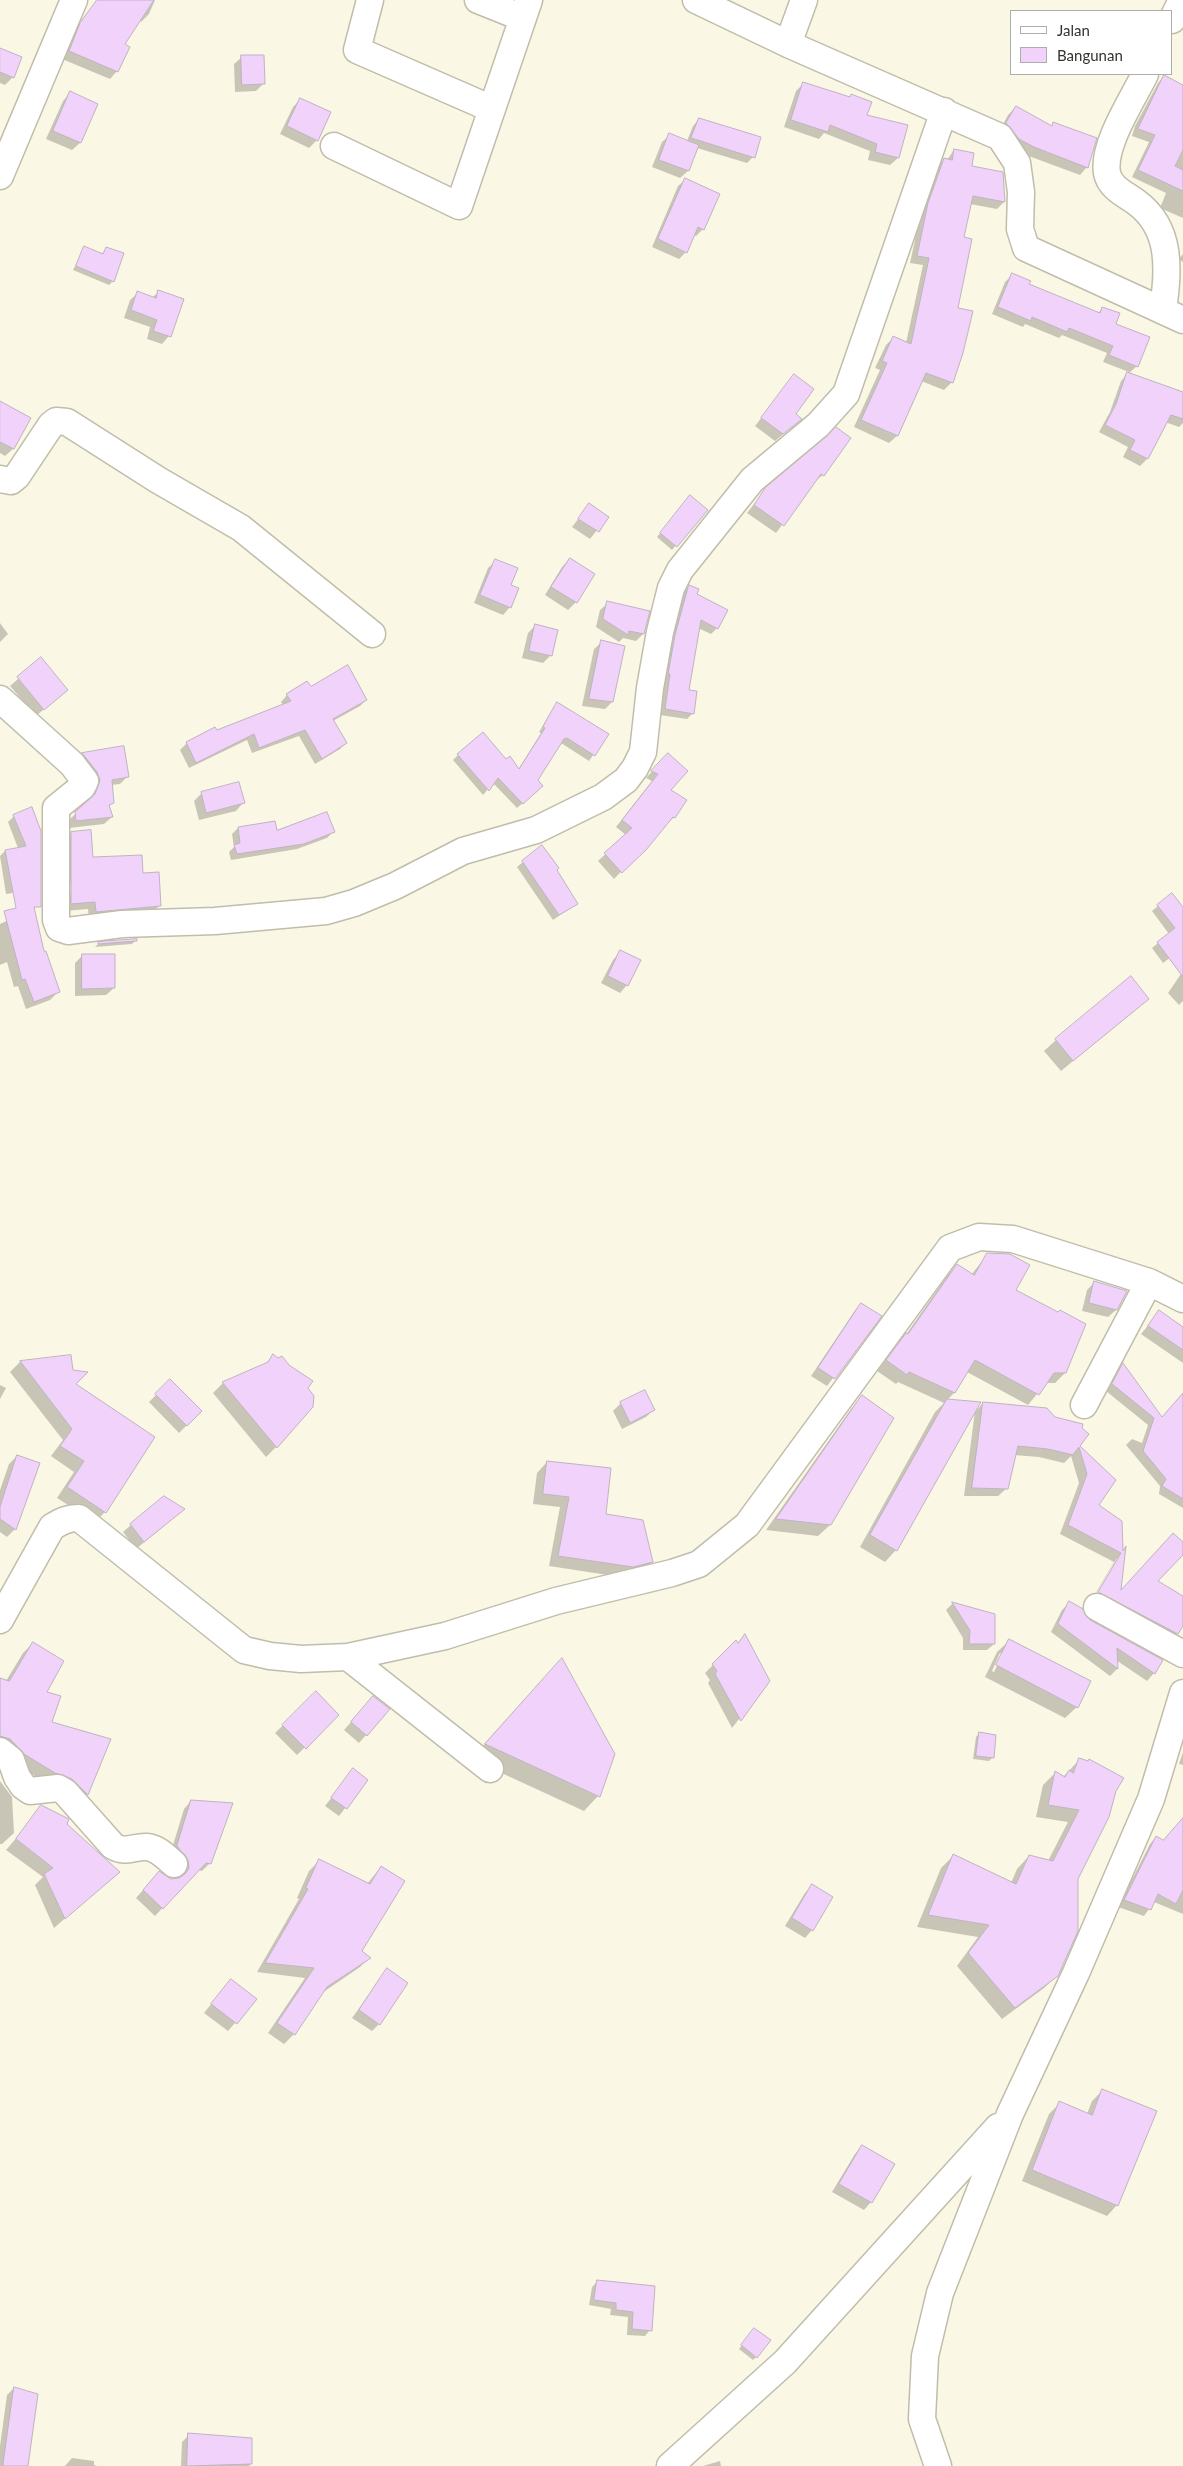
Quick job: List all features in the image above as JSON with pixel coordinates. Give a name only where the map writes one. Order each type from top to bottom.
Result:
[{"type":"street","points":[[0,176],[74,0]]},
{"type":"street","points":[[370,0],[357,50],[492,109]]},
{"type":"street","points":[[334,146],[459,206],[526,9],[478,0]]},
{"type":"street","points":[[696,0],[788,44],[1000,137],[1017,163],[1020,192],[1020,229],[1026,248],[1173,316]]},
{"type":"street","points":[[788,44],[804,0]]},
{"type":"street","points":[[1173,18],[1182,0]]},
{"type":"street","points":[[1144,75],[1108,148],[1107,174],[1116,189],[1138,203],[1152,219],[1164,238],[1167,278],[1173,316]]},
{"type":"street","points":[[0,699],[72,764],[84,781],[82,786],[56,808],[56,920],[59,928],[68,931],[130,924],[215,921],[326,911],[354,904],[395,886],[463,851],[536,830],[603,797],[626,780],[636,768],[643,752],[650,688],[660,632],[671,588],[680,570],[752,480],[818,425],[846,394],[944,111]]},
{"type":"street","points":[[0,479],[12,481],[51,425],[56,421],[67,422],[158,480],[241,528],[372,634]]},
{"type":"street","points":[[0,1620],[52,1527],[64,1519],[80,1518],[244,1650],[270,1656],[301,1659],[348,1657],[445,1636],[556,1601],[672,1573],[699,1564],[747,1525],[950,1248],[979,1237],[1013,1239],[1150,1282],[1183,1299]]},
{"type":"street","points":[[1084,1405],[1150,1282]]},
{"type":"street","points":[[1097,1607],[1183,1654]]},
{"type":"street","points":[[348,1657],[490,1769]]},
{"type":"street","points":[[938,2466],[922,2419],[925,2356],[940,2293],[1010,2114],[1076,1973],[1151,1799],[1183,1693]]},
{"type":"street","points":[[0,1751],[11,1760],[23,1786],[30,1791],[58,1788],[65,1792],[113,1846],[120,1850],[131,1851],[146,1846],[157,1850],[174,1864]]},
{"type":"street","points":[[670,2466],[785,2362],[1010,2114]]},
{"type":"building","points":[[97,0],[154,0],[125,44],[130,47],[118,72],[69,51],[80,23]]},
{"type":"building","points":[[0,48],[22,57],[14,78],[0,72]]},
{"type":"building","points":[[241,55],[264,55],[265,84],[242,85]]},
{"type":"building","points":[[1164,75],[1183,85],[1183,150],[1175,166],[1183,170],[1183,191],[1138,170],[1155,135],[1138,129]]},
{"type":"building","points":[[803,82],[850,97],[851,94],[872,102],[867,115],[908,125],[899,158],[875,152],[877,144],[830,125],[828,132],[791,120]]},
{"type":"building","points":[[70,91],[98,104],[81,143],[53,131]]},
{"type":"building","points":[[300,98],[331,112],[318,141],[287,126]]},
{"type":"building","points":[[1016,106],[1052,126],[1053,122],[1097,138],[1088,168],[1034,147],[1019,139],[1006,123]]},
{"type":"building","points":[[699,118],[761,137],[755,158],[691,138]]},
{"type":"building","points":[[669,133],[699,145],[689,171],[659,160]]},
{"type":"building","points":[[954,149],[974,153],[972,166],[1003,172],[1005,202],[973,196],[964,237],[972,239],[958,308],[973,311],[963,353],[953,383],[926,373],[898,436],[861,420],[887,363],[882,361],[893,336],[911,344],[929,258],[917,256],[928,203],[944,158],[952,160]]},
{"type":"building","points":[[685,178],[720,194],[704,230],[698,227],[687,253],[658,239]]},
{"type":"building","points":[[84,246],[103,254],[106,247],[124,253],[114,282],[76,266]]},
{"type":"building","points":[[1012,273],[1031,281],[1029,284],[1100,313],[1102,307],[1120,313],[1116,324],[1150,337],[1138,367],[1109,355],[1113,346],[1069,328],[1067,332],[1032,317],[1031,321],[998,307]]},
{"type":"building","points":[[158,290],[184,299],[171,337],[153,331],[157,320],[131,310],[137,291],[156,298]]},
{"type":"building","points":[[1127,372],[1183,392],[1183,419],[1171,415],[1148,459],[1130,450],[1135,440],[1105,425],[1116,404]]},
{"type":"building","points":[[794,374],[814,389],[796,414],[802,419],[783,434],[761,418]]},
{"type":"building","points":[[0,401],[31,418],[14,449],[0,442]]},
{"type":"building","points":[[836,427],[851,438],[824,476],[821,474],[784,526],[754,505],[765,488]]},
{"type":"building","points":[[690,495],[708,510],[677,547],[660,533]]},
{"type":"building","points":[[589,503],[609,517],[599,532],[578,519]]},
{"type":"building","points":[[570,558],[595,574],[577,603],[551,587]]},
{"type":"building","points":[[495,559],[518,568],[511,585],[519,588],[511,608],[480,595]]},
{"type":"building","points":[[689,585],[699,589],[697,594],[728,610],[718,629],[701,620],[689,690],[697,691],[694,714],[665,709],[670,674],[668,674],[675,635]]},
{"type":"building","points":[[607,601],[650,611],[644,634],[629,631],[628,635],[603,619]]},
{"type":"building","points":[[535,624],[558,630],[552,656],[529,651]]},
{"type":"building","points":[[601,640],[625,646],[613,702],[589,699]]},
{"type":"building","points":[[41,657],[68,690],[44,710],[17,677]]},
{"type":"building","points":[[348,665],[367,700],[333,719],[347,743],[322,759],[305,730],[259,748],[254,734],[196,763],[186,742],[215,727],[217,730],[291,701],[286,694],[307,681],[311,686]]},
{"type":"building","points":[[557,702],[609,734],[595,756],[567,738],[564,739],[538,780],[543,786],[523,804],[498,778],[489,791],[457,754],[483,732],[506,759],[510,756],[519,769],[545,728],[543,727]]},
{"type":"building","points":[[124,746],[129,777],[112,780],[114,803],[109,805],[113,817],[76,821],[75,812],[95,794],[100,780],[97,772],[82,753]]},
{"type":"building","points":[[668,753],[688,771],[671,790],[687,800],[675,818],[673,817],[646,850],[622,873],[604,853],[632,828],[622,820],[658,774],[651,771]]},
{"type":"building","points":[[239,782],[245,803],[206,813],[201,792]]},
{"type":"building","points":[[32,807],[41,831],[41,907],[34,907],[44,951],[46,951],[60,992],[34,1002],[25,979],[22,980],[4,911],[16,908],[5,850],[26,846],[13,815]]},
{"type":"building","points":[[327,812],[335,832],[304,844],[237,854],[234,845],[240,843],[238,827],[275,821],[277,830]]},
{"type":"building","points":[[91,830],[93,857],[142,855],[143,873],[159,872],[161,906],[96,912],[95,902],[71,904],[71,832]]},
{"type":"building","points":[[542,845],[559,868],[557,870],[578,904],[559,915],[522,861]]},
{"type":"building","points":[[1172,893],[1183,907],[1183,977],[1157,942],[1175,928],[1157,905]]},
{"type":"building","points":[[137,939],[137,941],[98,944],[98,942]]},
{"type":"building","points":[[620,950],[641,960],[628,986],[608,976]]},
{"type":"building","points":[[82,954],[115,954],[115,988],[82,989]]},
{"type":"building","points":[[1131,976],[1149,999],[1073,1061],[1055,1039]]},
{"type":"building","points":[[987,1253],[1010,1254],[1030,1265],[1016,1290],[1086,1324],[1066,1373],[1054,1373],[1039,1395],[975,1360],[955,1393],[909,1372],[907,1375],[886,1360],[906,1333],[908,1334],[957,1264],[974,1275]]},
{"type":"building","points":[[1094,1281],[1127,1291],[1117,1310],[1089,1303]]},
{"type":"building","points":[[861,1303],[882,1316],[835,1379],[818,1368]]},
{"type":"building","points":[[1159,1310],[1183,1327],[1183,1350],[1148,1326]]},
{"type":"building","points":[[273,1354],[278,1358],[282,1356],[289,1365],[313,1381],[308,1388],[314,1396],[313,1407],[277,1448],[222,1382],[268,1362]]},
{"type":"building","points":[[71,1355],[73,1370],[88,1372],[76,1384],[155,1437],[106,1513],[67,1487],[84,1461],[60,1446],[72,1429],[20,1361]]},
{"type":"building","points":[[1123,1363],[1162,1417],[1183,1393],[1183,1499],[1162,1486],[1166,1479],[1143,1451],[1154,1418],[1112,1384]]},
{"type":"building","points":[[170,1379],[202,1411],[187,1426],[155,1394]]},
{"type":"building","points":[[645,1390],[655,1410],[630,1423],[620,1402]]},
{"type":"building","points":[[862,1395],[894,1418],[831,1525],[776,1519]]},
{"type":"building","points":[[947,1399],[981,1402],[897,1551],[870,1535]]},
{"type":"building","points":[[983,1402],[1047,1408],[1055,1417],[1083,1424],[1082,1428],[1089,1434],[1080,1446],[1116,1480],[1099,1505],[1122,1521],[1123,1551],[1126,1546],[1121,1590],[1173,1533],[1183,1542],[1183,1555],[1158,1581],[1183,1596],[1183,1626],[1178,1634],[1098,1592],[1121,1553],[1068,1525],[1087,1474],[1079,1447],[1073,1455],[1048,1449],[1018,1446],[1008,1489],[972,1488]]},
{"type":"building","points":[[17,1455],[40,1463],[16,1530],[0,1519],[0,1507]]},
{"type":"building","points":[[547,1461],[611,1468],[606,1514],[643,1520],[653,1562],[633,1567],[558,1556],[569,1497],[543,1494]]},
{"type":"building","points":[[164,1496],[185,1509],[144,1542],[130,1524]]},
{"type":"building","points":[[1069,1601],[1083,1609],[1090,1620],[1163,1660],[1155,1674],[1117,1648],[1118,1669],[1058,1624]]},
{"type":"building","points":[[952,1602],[995,1614],[995,1644],[969,1644],[970,1631]]},
{"type":"building","points":[[745,1634],[770,1681],[741,1721],[715,1674],[717,1671],[712,1664],[736,1640],[738,1643]]},
{"type":"building","points":[[1009,1639],[1091,1681],[1078,1708],[996,1665]]},
{"type":"building","points":[[33,1642],[64,1661],[47,1692],[61,1696],[52,1722],[111,1739],[88,1795],[72,1779],[55,1773],[24,1754],[10,1739],[0,1736],[0,1678],[9,1681]]},
{"type":"building","points":[[562,1658],[615,1754],[600,1797],[485,1744]]},
{"type":"building","points":[[316,1691],[339,1715],[306,1749],[282,1725]]},
{"type":"building","points":[[373,1696],[390,1709],[367,1736],[351,1722]]},
{"type":"building","points":[[979,1732],[996,1735],[994,1758],[976,1756]]},
{"type":"building","points":[[1079,1758],[1088,1761],[1089,1759],[1124,1778],[1116,1791],[1109,1817],[1078,1879],[1078,1931],[1058,1976],[1015,2008],[968,1953],[989,1925],[928,1915],[953,1854],[1016,1884],[1029,1855],[1053,1861],[1079,1810],[1048,1805],[1055,1771],[1065,1777],[1069,1770],[1073,1773]]},
{"type":"building","points":[[353,1768],[368,1780],[347,1809],[331,1798]]},
{"type":"building","points":[[191,1800],[233,1803],[211,1864],[206,1863],[163,1909],[143,1890],[159,1871],[171,1879],[179,1878],[189,1868],[188,1860],[177,1846]]},
{"type":"building","points":[[41,1805],[69,1819],[67,1824],[120,1872],[65,1919],[44,1874],[53,1868],[16,1839]]},
{"type":"building","points":[[1183,1818],[1183,1890],[1176,1904],[1158,1894],[1151,1910],[1124,1900],[1156,1836],[1163,1840]]},
{"type":"building","points":[[319,1859],[370,1884],[381,1866],[405,1881],[362,1951],[371,1958],[327,1987],[295,2035],[277,2023],[314,1968],[265,1963],[308,1889],[306,1888]]},
{"type":"building","points":[[812,1884],[833,1897],[813,1931],[792,1918]]},
{"type":"building","points":[[387,1968],[408,1983],[380,2025],[359,2010]]},
{"type":"building","points":[[231,1979],[257,1999],[237,2024],[211,2004]]},
{"type":"building","points":[[1102,2089],[1157,2111],[1118,2206],[1032,2170],[1059,2101],[1092,2115]]},
{"type":"building","points":[[862,2145],[895,2164],[872,2203],[839,2184]]},
{"type":"building","points":[[597,2280],[655,2286],[652,2331],[632,2329],[633,2312],[616,2310],[616,2303],[594,2300]]},
{"type":"building","points":[[754,2328],[771,2340],[757,2358],[741,2345]]},
{"type":"building","points":[[14,2387],[38,2394],[28,2466],[3,2466]]},
{"type":"building","points":[[188,2433],[252,2438],[252,2464],[187,2466]]}]
